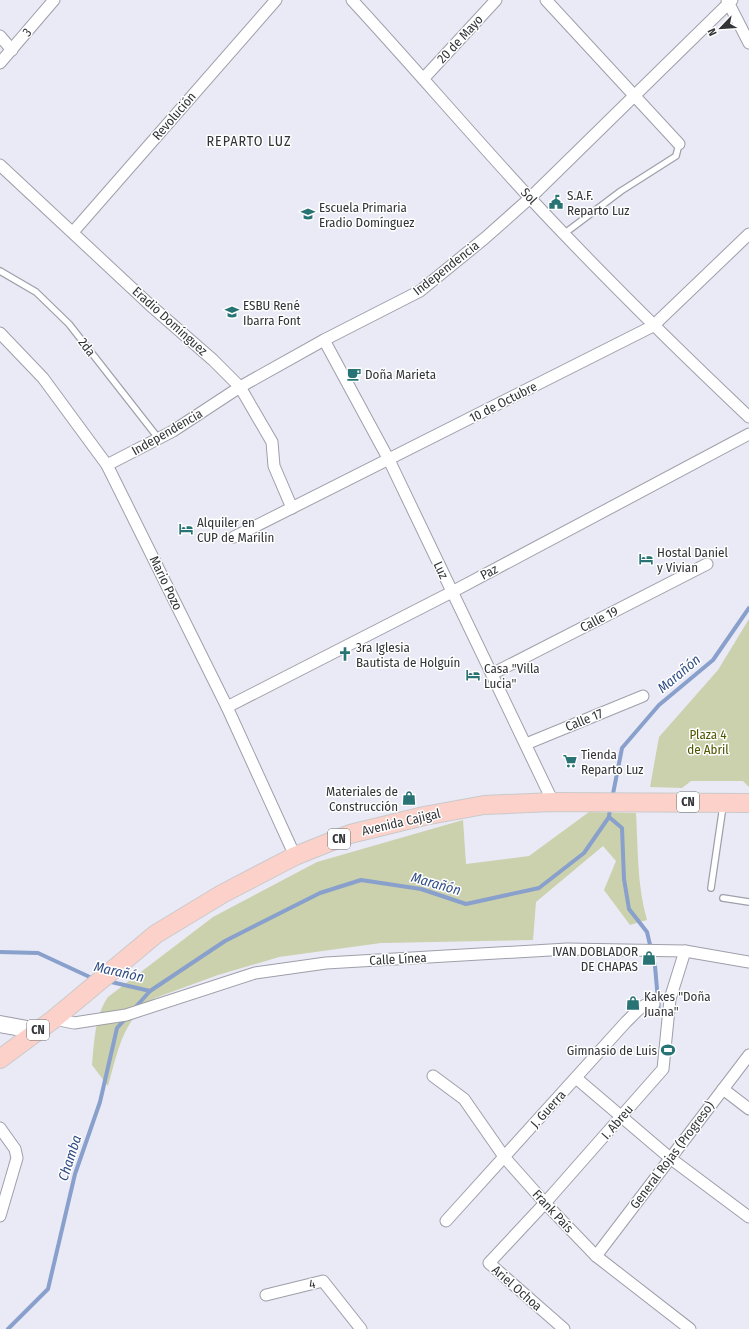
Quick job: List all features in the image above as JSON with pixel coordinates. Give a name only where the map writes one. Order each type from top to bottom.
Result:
[{"type":"main road","name":"Avenida Cajigal","points":[[0,1059],[54,1019],[163,930],[222,894],[295,856],[350,834],[424,816],[484,805],[553,802],[723,801],[749,803]]},
{"type":"street","name":"Revolución","points":[[73,232],[276,0]]},
{"type":"street","name":"Sol","points":[[352,0],[424,78],[530,198],[653,326],[749,417]]},
{"type":"street","name":"20 de Mayo","points":[[424,78],[496,0]]},
{"type":"street","points":[[546,0],[679,144]]},
{"type":"street","points":[[729,1],[749,43]]},
{"type":"street","name":"Independencia","points":[[107,465],[159,439],[240,387],[324,340],[420,291],[485,238],[530,198],[729,1]]},
{"type":"street","name":"3","points":[[0,63],[12,50],[49,2]]},
{"type":"street","points":[[0,36],[12,50]]},
{"type":"street","name":"Eradio Domínguez","points":[[0,165],[150,305],[213,360],[240,387],[272,442],[274,466],[292,508]]},
{"type":"street","name":"10 de Octubre","points":[[234,537],[653,326],[749,234]]},
{"type":"street","name":"Mario Pozo","points":[[0,333],[43,378],[107,465],[227,707],[295,856]]},
{"type":"street","name":"Luz","points":[[324,340],[389,460],[553,802]]},
{"type":"street","name":"Paz","points":[[227,707],[452,592],[749,434]]},
{"type":"street","name":"Calle 19","points":[[492,674],[707,564]]},
{"type":"street","name":"Calle 17","points":[[526,744],[643,696]]},
{"type":"street","name":"Calle Línea","points":[[54,1019],[74,1023],[126,1015],[255,973],[326,963],[567,949],[640,949],[666,952],[685,951],[749,962]]},
{"type":"street","name":"I. Abreu","points":[[489,1263],[545,1204],[663,1069],[670,999],[685,951]]},
{"type":"street","name":"J. Guerra","points":[[446,1221],[642,1006],[650,1003],[654,1004]]},
{"type":"street","points":[[0,1024],[38,1031]]},
{"type":"street","name":"General Rojas (Progreso)","points":[[596,1256],[749,1055]]},
{"type":"street","name":"Frank País","points":[[433,1076],[464,1099],[505,1158],[545,1204],[596,1256],[690,1329]]},
{"type":"street","points":[[576,1078],[670,1158],[749,1217]]},
{"type":"street","points":[[723,1089],[749,1109]]},
{"type":"street","points":[[0,1128],[15,1149],[17,1158],[0,1216]]},
{"type":"street","name":"Ariel Ochoa","points":[[489,1263],[564,1329]]},
{"type":"street","name":"4","points":[[266,1295],[322,1281],[362,1329]]},
{"type":"lane","points":[[565,233],[621,190],[676,156],[679,144]]},
{"type":"lane","name":"2da","points":[[0,271],[36,292],[69,324],[159,439]]},
{"type":"lane","points":[[711,888],[723,801]]},
{"type":"lane","points":[[723,898],[749,902]]},
{"type":"green space","name":"Plaza 4 de Abril","points":[[749,619],[749,787],[743,781],[691,781],[682,788],[650,787],[659,737],[718,670]]},
{"type":"green space","points":[[589,812],[636,813],[641,894],[647,920],[630,925],[604,890],[616,861],[603,846],[536,902],[533,940],[381,943],[279,957],[218,975],[155,998],[135,1016],[128,1026],[119,1049],[108,1086],[92,1065],[100,1012],[108,997],[213,917],[317,862],[463,820],[466,864],[529,856]]},
{"type":"waterway","name":"Marañón","points":[[612,799],[622,748],[659,705],[713,660],[749,608]]},
{"type":"waterway","name":"Marañón","points":[[134,1009],[150,991],[225,941],[320,893],[361,880],[421,889],[466,904],[539,888],[584,853],[609,817],[610,807]]},
{"type":"waterway","points":[[609,817],[622,828],[624,879],[629,909],[647,932],[655,966],[659,1012]]},
{"type":"waterway","name":"Marañón","points":[[0,952],[38,953],[94,979]]},
{"type":"waterway","name":"Marañón","points":[[107,981],[150,991]]},
{"type":"waterway","name":"Chamba","points":[[8,1329],[48,1289],[75,1174],[100,1102],[117,1028],[127,1017]]},
{"type":"place","name":"S.A.F. Reparto Luz","points":[[556,202]]},
{"type":"place","name":"Escuela Primaria Eradio Domínguez","points":[[308,214]]},
{"type":"place","name":"ESBU René Ibarra Font","points":[[232,312]]},
{"type":"place","name":"Doña Marieta","points":[[354,374]]},
{"type":"place","name":"Alquiler en CUP de Marilin","points":[[186,529]]},
{"type":"place","name":"Hostal Daniel y Vivian","points":[[646,559]]},
{"type":"place","name":"3ra Iglesia Bautista de Holguín","points":[[345,654]]},
{"type":"place","name":"Casa \"Villa Lucia\"","points":[[473,675]]},
{"type":"place","name":"Tienda Reparto Luz","points":[[570,761]]},
{"type":"place","name":"Materiales de Construcción","points":[[409,798]]},
{"type":"place","name":"IVAN DOBLADOR DE CHAPAS","points":[[649,958]]},
{"type":"place","name":"Kakes \"Doña Juana\"","points":[[633,1003]]},
{"type":"place","name":"Gimnasio de Luis","points":[[668,1050]]},
{"type":"district","name":"REPARTO LUZ","points":[[249,141]]}]
